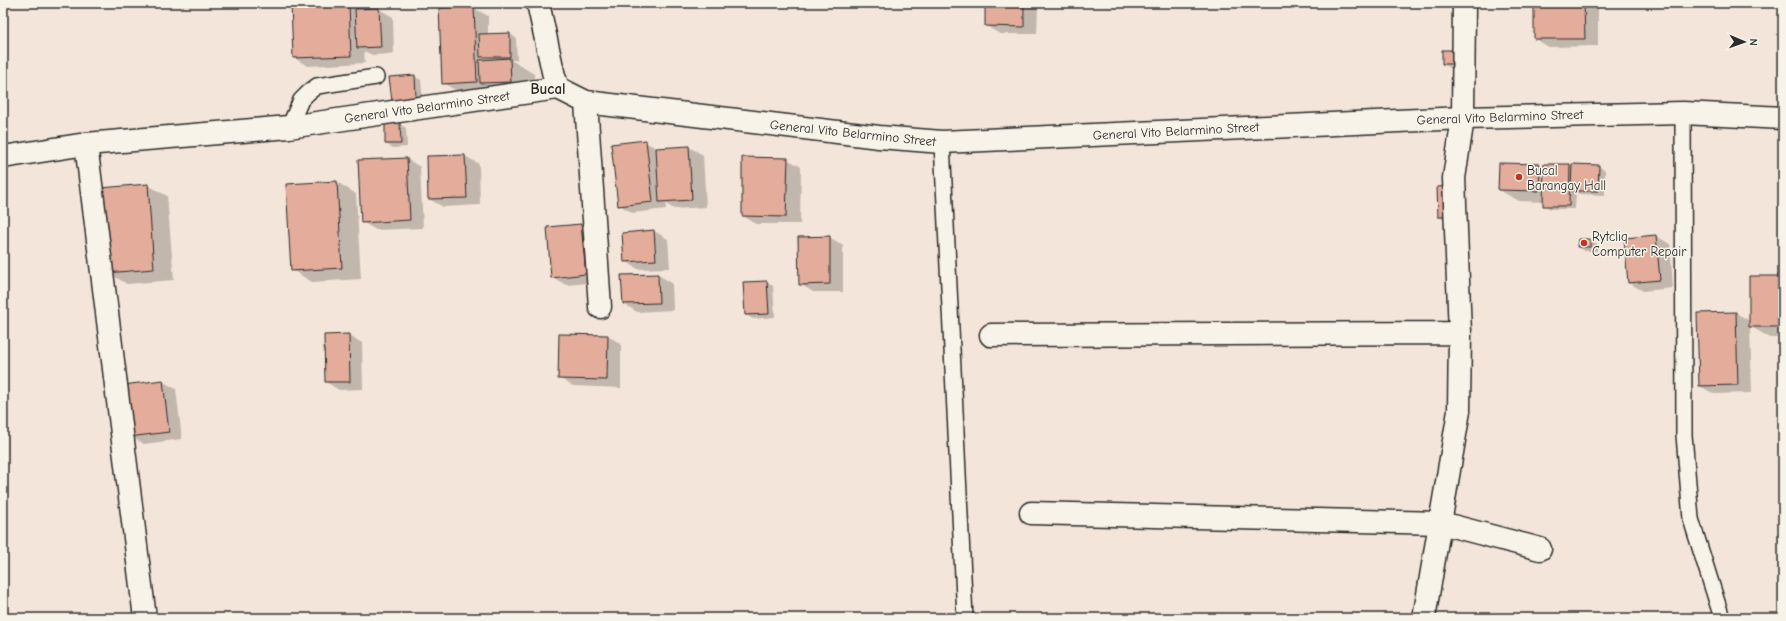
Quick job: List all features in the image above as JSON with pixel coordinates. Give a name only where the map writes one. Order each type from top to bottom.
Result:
[{"type":"street","points":[[538,3],[558,88]]},
{"type":"street","points":[[1424,618],[1459,411],[1460,333],[1454,178],[1463,118],[1464,3]]},
{"type":"street","name":"General Vito Belarmino Street","points":[[3,157],[86,144],[289,127],[558,88],[586,102],[879,137],[942,142],[1463,118],[1683,113],[1783,118]]},
{"type":"street","points":[[586,102],[600,307]]},
{"type":"street","points":[[86,144],[145,618]]},
{"type":"street","points":[[991,335],[1460,333]]},
{"type":"street","points":[[1031,512],[1441,523],[1540,549]]},
{"type":"lane","points":[[289,127],[301,100],[317,86],[376,77]]},
{"type":"lane","points":[[1683,113],[1684,435],[1691,519],[1722,618]]},
{"type":"lane","points":[[942,142],[965,618]]},
{"type":"building","points":[[291,3],[349,3],[351,56],[293,58]]},
{"type":"building","points":[[985,3],[1024,3],[1024,27],[985,26]]},
{"type":"building","points":[[1534,3],[1584,3],[1585,39],[1534,39]]},
{"type":"building","points":[[474,7],[477,82],[442,84],[439,8]]},
{"type":"building","points":[[379,8],[381,47],[357,48],[355,9]]},
{"type":"building","points":[[510,33],[510,57],[480,57],[479,34]]},
{"type":"building","points":[[1442,50],[1456,50],[1455,64],[1442,64]]},
{"type":"building","points":[[510,58],[511,82],[480,83],[479,60]]},
{"type":"building","points":[[415,75],[416,98],[392,101],[389,77]]},
{"type":"building","points":[[385,123],[400,123],[401,144],[385,144]]},
{"type":"building","points":[[646,140],[653,202],[618,206],[611,144]]},
{"type":"building","points":[[689,146],[692,200],[659,202],[656,148]]},
{"type":"building","points":[[465,155],[467,198],[428,199],[427,156]]},
{"type":"building","points":[[742,157],[788,158],[786,217],[742,216]]},
{"type":"building","points":[[407,158],[410,220],[361,223],[358,160]]},
{"type":"building","name":"Bucal Barangay Hall","points":[[1499,163],[1540,164],[1539,191],[1498,190]]},
{"type":"building","points":[[1544,164],[1570,164],[1569,206],[1543,206]]},
{"type":"building","points":[[1572,164],[1599,165],[1598,191],[1571,191]]},
{"type":"building","points":[[337,181],[342,268],[291,271],[286,184]]},
{"type":"building","points":[[148,184],[154,269],[106,273],[100,188]]},
{"type":"building","points":[[1452,186],[1453,217],[1438,217],[1437,187]]},
{"type":"building","points":[[581,224],[586,274],[551,278],[547,227]]},
{"type":"building","points":[[654,230],[656,260],[624,262],[622,233]]},
{"type":"building","points":[[1656,235],[1660,280],[1628,283],[1624,238]]},
{"type":"building","points":[[830,236],[830,284],[799,285],[798,237]]},
{"type":"building","name":"Rytcliq Computer Repair","points":[[1578,239],[1590,239],[1590,247],[1577,247]]},
{"type":"building","points":[[658,274],[659,303],[623,304],[621,275]]},
{"type":"building","points":[[1749,276],[1783,276],[1783,327],[1749,327]]},
{"type":"building","points":[[767,281],[769,314],[745,315],[743,282]]},
{"type":"building","points":[[1736,312],[1738,385],[1699,386],[1697,313]]},
{"type":"building","points":[[349,334],[350,382],[325,382],[324,335]]},
{"type":"building","points":[[559,334],[608,335],[607,380],[558,379]]},
{"type":"building","points":[[163,380],[169,432],[129,437],[123,385]]},
{"type":"place","name":"Bucal Barangay Hall","points":[[1519,177]]},
{"type":"place","name":"Rytcliq Computer Repair","points":[[1584,243]]},
{"type":"district","name":"Bucal","points":[[548,89]]}]
